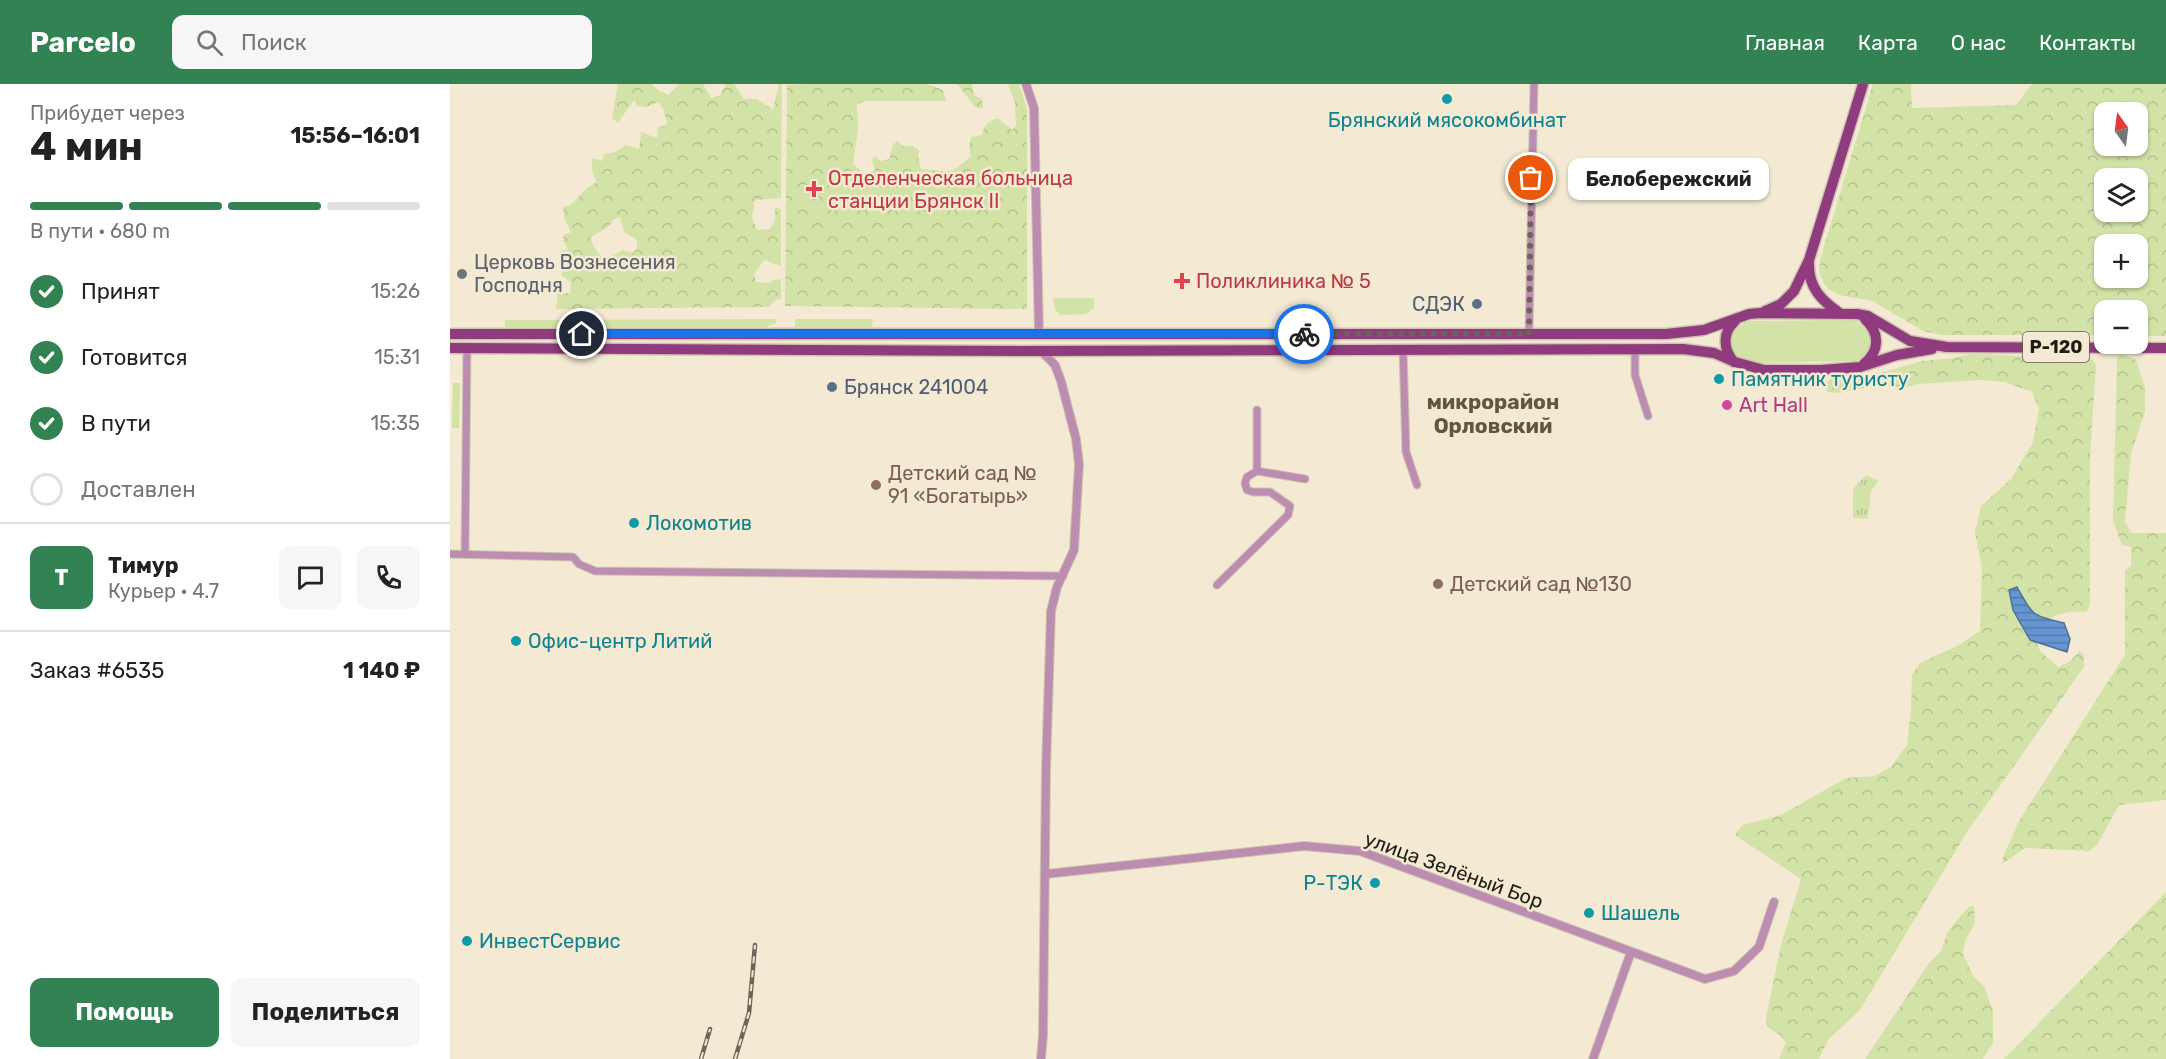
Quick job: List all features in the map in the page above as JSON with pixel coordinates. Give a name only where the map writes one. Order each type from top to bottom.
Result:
[{"type":"main road","points":[[450,334],[1686,333],[1711,328],[1740,317],[1775,308],[1794,291],[1809,260],[1863,84]]},
{"type":"main road","points":[[1809,260],[1808,274],[1815,290],[1828,305],[1841,314]]},
{"type":"main road","points":[[1760,313],[1869,316],[1910,341],[1947,347]]},
{"type":"main road","points":[[1857,314],[1872,326],[1877,344],[1873,356],[1860,367]]},
{"type":"main road","points":[[1735,362],[1726,349],[1725,336],[1732,323],[1740,317]]},
{"type":"main road","points":[[466,334],[467,348]]},
{"type":"main road","points":[[1038,334],[1040,350]]},
{"type":"main road","points":[[450,348],[1635,349],[1703,351],[1764,370],[1821,370],[1860,367],[1897,355],[1947,347]]},
{"type":"main road","name":"Р-120","points":[[1947,347],[2166,348]]},
{"type":"street","points":[[1026,84],[1034,108],[1038,334]]},
{"type":"street","points":[[1529,334],[1534,84]]},
{"type":"street","points":[[465,554],[467,348]]},
{"type":"street","points":[[1403,349],[1406,452],[1417,485]]},
{"type":"street","points":[[1635,349],[1635,375],[1648,416]]},
{"type":"street","points":[[1040,350],[1055,365],[1061,381],[1076,439],[1079,464],[1074,550],[1054,595],[1051,611],[1041,1059]]},
{"type":"street","points":[[1257,410],[1257,471]]},
{"type":"street","points":[[1217,585],[1288,514],[1290,506],[1270,492],[1247,490],[1245,483],[1247,477],[1257,471],[1305,479]]},
{"type":"street","points":[[450,554],[573,557],[579,564],[595,570],[1063,576]]},
{"type":"street","name":"улица Зелёный Бор","points":[[1046,874],[1304,846],[1360,851],[1705,979],[1734,971],[1759,947],[1774,902]]},
{"type":"street","points":[[1593,1059],[1631,952]]},
{"type":"green space","points":[[618,84],[651,84],[659,91],[669,95],[679,84],[703,84],[711,98],[720,95],[726,84],[734,84],[744,99],[757,99],[773,109],[779,84],[782,84],[781,198],[755,200],[752,217],[757,230],[770,229],[775,220],[775,207],[781,209],[781,266],[764,260],[754,274],[756,282],[769,283],[781,279],[781,299],[775,300],[769,307],[556,309],[558,293],[570,293],[571,283],[561,275],[565,263],[559,258],[560,251],[568,249],[563,241],[564,234],[571,233],[564,217],[563,207],[572,203],[596,182],[592,170],[592,158],[602,161],[604,154],[615,152],[626,145],[639,149],[641,132],[657,138],[658,127],[667,124],[663,108],[658,102],[647,107],[637,106],[634,100],[618,123],[612,118]],"holes":[[[620,217],[624,232],[637,240],[637,248],[633,253],[623,250],[603,260],[591,237]]]},
{"type":"green space","points":[[927,84],[943,90],[946,101],[865,101],[857,104],[858,129],[853,164],[864,173],[875,171],[872,159],[875,156],[881,161],[889,159],[893,145],[897,141],[903,146],[913,146],[919,150],[921,169],[953,170],[971,156],[969,147],[971,137],[982,135],[989,122],[998,118],[1012,130],[1016,126],[1015,103],[1008,84],[1019,84],[1027,109],[1027,309],[785,306],[787,85]]},
{"type":"green space","points":[[957,84],[972,84],[974,95],[982,99],[983,108],[976,108]]},
{"type":"green space","points":[[1873,84],[1911,84],[1912,108],[2016,105],[2032,84],[2166,84],[2166,336],[2148,336],[2148,300],[2094,300],[2094,335],[1941,335],[1923,331],[1872,301],[1839,295],[1829,290],[1819,271],[1820,260]]},
{"type":"green space","points":[[1053,298],[1094,298],[1094,308],[1086,314],[1061,315],[1055,310]]},
{"type":"green space","points":[[776,319],[776,323],[766,327],[505,327],[505,320]]},
{"type":"green space","points":[[795,319],[873,319],[872,327],[795,327]]},
{"type":"green space","points":[[1853,320],[1865,328],[1870,339],[1867,351],[1856,361],[1752,363],[1738,357],[1732,347],[1732,337],[1738,327],[1748,321]]},
{"type":"green space","points":[[1970,354],[2087,358],[2093,360],[2096,365],[2090,459],[2090,605],[2086,612],[2069,612],[2050,619],[2035,636],[2040,651],[2058,667],[2069,662],[2080,651],[2084,656],[2084,667],[1967,832],[1860,1010],[1828,1040],[1819,1059],[1779,1059],[1786,1043],[1781,1036],[1767,1027],[1766,1017],[1782,941],[1801,879],[1735,835],[1742,825],[1781,815],[1846,778],[1875,776],[1891,767],[1907,745],[1912,675],[1920,663],[1959,645],[1980,631],[1982,569],[1975,532],[1981,506],[2011,479],[2033,442],[2039,409],[2032,392],[2004,382],[1979,380],[1919,384],[1903,388],[1878,385],[1840,393],[1827,392],[1826,382],[1830,379],[1858,379],[1922,361]]},
{"type":"green space","points":[[2121,354],[2136,360],[2145,388],[2145,412],[2131,453],[2125,522],[2131,533],[2166,533],[2166,800],[2119,805],[2097,845],[2089,851],[2025,848],[2002,864],[2019,821],[2125,655],[2125,570],[2131,566],[2131,547],[2122,545],[2113,521],[2117,358]]},
{"type":"green space","points":[[453,383],[460,383],[459,428],[452,428]]},
{"type":"green space","points":[[1866,475],[1879,481],[1871,491],[1868,519],[1853,518],[1853,489]]},
{"type":"green space","points":[[2166,892],[2166,1059],[2004,1059]]},
{"type":"green space","points":[[1974,906],[1975,923],[1965,941],[1963,953],[1973,976],[1984,986],[1993,1011],[1993,1043],[1983,1059],[1865,1059],[1929,963],[1941,951],[1948,931],[1969,907]]},
{"type":"water","points":[[2017,587],[2034,613],[2064,623],[2070,639],[2067,652],[2030,640],[2013,610],[2009,590]]},
{"type":"railway","points":[[735,1059],[749,1013],[755,945]]},
{"type":"railway","points":[[701,1059],[710,1029]]},
{"type":"way so far","points":[[1304,334],[1529,334],[1531,178]]},
{"type":"place","name":"Брянский мясокомбинат","points":[[1447,99]]},
{"type":"place","name":"Белобережский","points":[[1531,178]]},
{"type":"place","name":"Отделенческая больница станции Брянск II","points":[[814,189]]},
{"type":"place","name":"Церковь Вознесения Господня","points":[[462,274]]},
{"type":"place","name":"Поликлиника № 5","points":[[1182,281]]},
{"type":"place","name":"СДЭК","points":[[1477,304]]},
{"type":"place","name":"Памятник туристу","points":[[1719,379]]},
{"type":"place","name":"Брянск 241004","points":[[832,387]]},
{"type":"place","name":"Art Hall","points":[[1727,405]]},
{"type":"place","name":"Детский сад № 91 «Богатырь»","points":[[876,485]]},
{"type":"place","name":"Локомотив","points":[[634,523]]},
{"type":"place","name":"Детский сад №130","points":[[1438,584]]},
{"type":"place","name":"Офис-центр Литий","points":[[516,641]]},
{"type":"place","name":"Р-ТЭК","points":[[1375,883]]},
{"type":"place","name":"Шашель","points":[[1589,913]]},
{"type":"place","name":"ИнвестСервис","points":[[467,941]]},
{"type":"district","name":"микрорайон Орловский","points":[[1493,414]]},
{"type":"route","points":[[582,334],[1304,334]]}]
